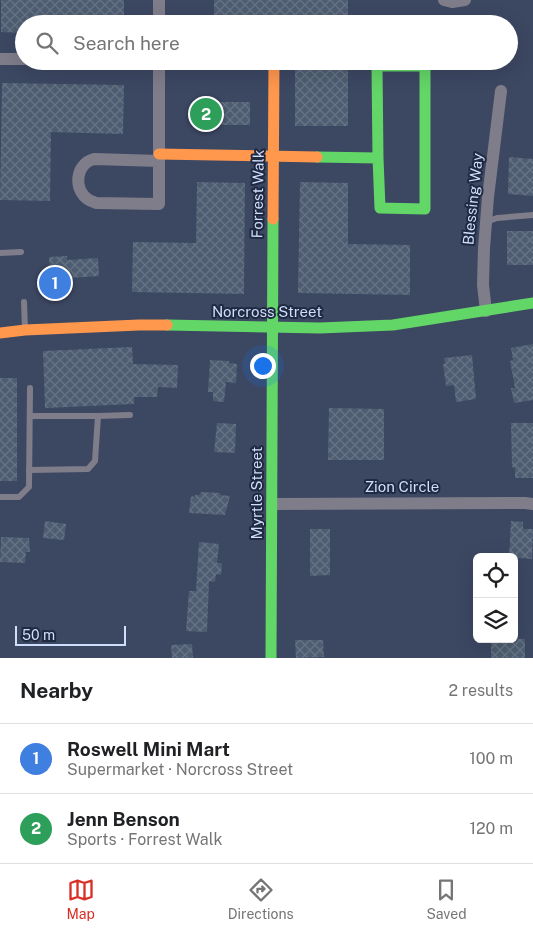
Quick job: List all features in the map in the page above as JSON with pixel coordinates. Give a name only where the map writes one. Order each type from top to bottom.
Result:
[{"type":"street","points":[[159,0],[159,15]]},
{"type":"street","points":[[444,0],[452,2],[465,0]]},
{"type":"street","points":[[0,58],[15,59]]},
{"type":"street","points":[[159,70],[159,157],[159,204],[96,203],[88,200],[82,194],[78,175],[81,167],[94,159],[159,157],[274,156],[378,158]]},
{"type":"street","name":"Forrest Walk","points":[[272,327],[274,70]]},
{"type":"street","points":[[377,70],[380,208],[425,209],[425,70]]},
{"type":"street","name":"Blessing Way","points":[[486,311],[482,285],[482,267],[501,91]]},
{"type":"street","name":"Norcross Street","points":[[0,333],[25,330],[139,325],[320,328],[393,325],[533,303]]},
{"type":"street","name":"Myrtle Street","points":[[271,658],[272,327]]},
{"type":"street","name":"Zion Circle","points":[[272,504],[533,504]]},
{"type":"lane","points":[[486,222],[497,218],[533,215]]},
{"type":"lane","points":[[0,253],[21,252]]},
{"type":"lane","points":[[24,302],[25,330]]},
{"type":"lane","points":[[0,497],[19,497],[30,487],[30,388]]},
{"type":"lane","points":[[30,416],[130,415]]},
{"type":"lane","points":[[30,470],[88,469],[95,462],[98,416]]},
{"type":"building","points":[[1,0],[124,0],[124,15],[15,15],[15,33],[1,32]]},
{"type":"building","points":[[214,0],[348,0],[348,15],[214,15]]},
{"type":"building","points":[[295,70],[348,70],[348,126],[295,126]]},
{"type":"building","points":[[2,83],[124,85],[123,134],[51,132],[50,201],[0,200]]},
{"type":"building","points":[[192,102],[250,102],[250,125],[191,125]]},
{"type":"building","points":[[509,157],[533,159],[533,196],[508,194]]},
{"type":"building","points":[[197,182],[245,183],[244,294],[132,292],[133,242],[196,243]]},
{"type":"building","points":[[300,182],[348,183],[348,244],[410,245],[410,295],[298,293]]},
{"type":"building","points":[[507,231],[533,231],[533,265],[507,265]]},
{"type":"building","points":[[67,256],[67,260],[98,258],[99,276],[70,278],[71,286],[60,286],[58,289],[48,286],[50,277],[49,257]]},
{"type":"building","points":[[533,344],[533,400],[514,403],[511,388],[515,388],[510,361],[513,360],[511,348]]},
{"type":"building","points":[[132,347],[133,364],[178,365],[177,388],[158,387],[157,397],[134,397],[134,404],[45,408],[43,351]]},
{"type":"building","points":[[472,355],[476,399],[456,402],[454,385],[446,386],[444,358]]},
{"type":"building","points":[[210,360],[229,361],[229,363],[237,364],[236,383],[226,382],[224,402],[213,401],[213,392],[208,392]]},
{"type":"building","points":[[0,378],[17,378],[17,481],[0,481]]},
{"type":"building","points":[[329,408],[384,409],[384,460],[328,460]]},
{"type":"building","points":[[217,423],[236,424],[235,453],[214,452]]},
{"type":"building","points":[[511,423],[533,423],[533,478],[515,478],[515,468],[512,467]]},
{"type":"building","points":[[201,492],[220,493],[220,495],[230,496],[225,515],[189,513],[191,496],[200,495]]},
{"type":"building","points":[[45,521],[66,524],[64,540],[43,538]]},
{"type":"building","points":[[511,521],[523,522],[523,529],[533,529],[532,559],[518,558],[518,553],[509,553]]},
{"type":"building","points":[[310,529],[330,529],[330,575],[310,576]]},
{"type":"building","points":[[1,537],[29,538],[30,552],[26,552],[25,563],[0,562]]},
{"type":"building","points":[[199,542],[219,544],[217,563],[222,563],[221,575],[216,574],[215,582],[209,581],[207,632],[186,631],[189,591],[196,591]]},
{"type":"building","points":[[518,639],[525,639],[525,658],[491,658],[491,643],[518,643]]},
{"type":"building","points":[[295,640],[323,640],[324,657],[296,658]]},
{"type":"building","points":[[192,644],[193,658],[172,658],[171,645]]},
{"type":"traffic: fast","points":[[377,70],[378,158]]},
{"type":"traffic: fast","points":[[378,158],[380,208],[425,209],[425,70]]},
{"type":"traffic: fast","points":[[317,157],[378,158]]},
{"type":"traffic: fast","points":[[271,658],[273,219]]},
{"type":"traffic: fast","points":[[167,325],[320,328],[393,325],[533,303]]},
{"type":"traffic: slow","points":[[273,219],[274,70]]},
{"type":"traffic: slow","points":[[159,154],[317,157]]},
{"type":"traffic: slow","points":[[0,333],[25,330],[167,325]]},
{"type":"place","name":"Jenn Benson","points":[[206,114]]},
{"type":"place","name":"Roswell Mini Mart","points":[[55,283]]}]
